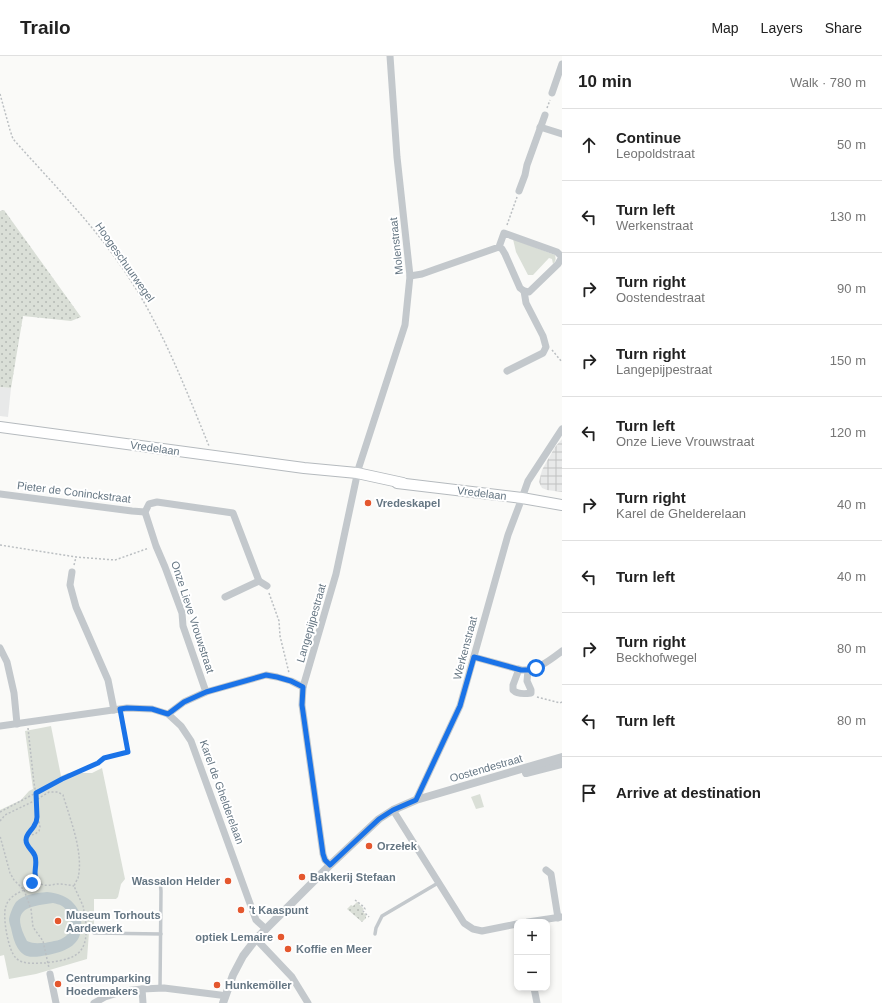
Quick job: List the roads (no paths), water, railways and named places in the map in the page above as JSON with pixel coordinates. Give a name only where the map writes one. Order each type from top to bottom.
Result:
[{"type":"main road","name":"Vredelaan","points":[[0,427],[310,469],[356,477],[522,498],[562,505]]},
{"type":"street","name":"Molenstraat","points":[[356,477],[405,325],[410,276],[397,157],[390,56]]},
{"type":"street","points":[[552,93],[562,64]]},
{"type":"street","points":[[519,191],[545,115]]},
{"type":"street","points":[[540,127],[562,134]]},
{"type":"street","points":[[504,233],[557,252],[562,257],[558,264],[529,292],[520,288],[505,254],[499,247],[504,233]]},
{"type":"street","points":[[410,276],[422,274],[499,247]]},
{"type":"street","points":[[507,371],[543,353],[546,347],[543,336],[526,303],[524,291]]},
{"type":"street","name":"Werkenstraat","points":[[416,800],[460,706],[508,535],[528,481],[562,429]]},
{"type":"street","name":"Langepijpestraat","points":[[330,865],[325,860],[323,854],[302,705],[303,687],[336,574],[356,477]]},
{"type":"street","name":"Pieter de Coninckstraat","points":[[0,494],[145,512]]},
{"type":"street","points":[[145,512],[149,504],[157,502],[233,513],[259,581],[267,586]]},
{"type":"street","name":"Onze Lieve Vrouwstraat","points":[[145,512],[156,546],[182,613],[183,626],[206,692]]},
{"type":"street","points":[[72,572],[70,585],[76,607],[108,680],[117,709]]},
{"type":"street","points":[[225,597],[259,581]]},
{"type":"street","points":[[0,648],[7,662],[17,724]]},
{"type":"street","points":[[474,657],[528,670],[536,668],[547,662],[562,651]]},
{"type":"street","points":[[519,669],[513,685],[513,690],[515,692],[526,694],[530,694],[531,690],[527,681],[528,670]]},
{"type":"street","points":[[168,714],[184,702],[206,692],[266,675],[291,681],[303,687]]},
{"type":"street","name":"Karel de Ghelderelaan","points":[[0,726],[127,708],[152,709],[168,714],[181,726],[192,741],[256,920],[266,929]]},
{"type":"street","name":"Oostendestraat","points":[[224,1000],[233,975],[243,956],[256,939],[330,865],[379,819],[393,810],[416,800],[562,757]]},
{"type":"street","name":"Oostendestraat","points":[[416,800],[562,764]]},
{"type":"street","points":[[393,810],[464,923],[473,929],[482,931],[514,925]]},
{"type":"street","points":[[546,870],[550,874],[560,917],[547,919]]},
{"type":"street","points":[[256,939],[292,977],[308,1003]]},
{"type":"street","points":[[50,974],[56,1003]]},
{"type":"street","points":[[94,1003],[124,991],[160,988],[220,995],[224,1000]]},
{"type":"street","points":[[142,989],[143,1003]]},
{"type":"street","points":[[535,991],[537,1003]]},
{"type":"lane","points":[[117,709],[128,752]]},
{"type":"lane","points":[[160,880],[160,988]]},
{"type":"lane","points":[[375,934],[376,928],[382,916],[439,882]]},
{"type":"lane","points":[[94,933],[161,934]]},
{"type":"place","name":"Vredeskapel","points":[[368,503]]},
{"type":"place","name":"Orzełek","points":[[369,846]]},
{"type":"place","name":"Bakkerij Stefaan","points":[[302,877]]},
{"type":"place","name":"Wassalon Helder","points":[[228,881]]},
{"type":"place","name":"'t Kaaspunt","points":[[241,910]]},
{"type":"place","name":"Museum Torhouts Aardewerk","points":[[58,921]]},
{"type":"place","name":"optiek Lemaire","points":[[281,937]]},
{"type":"place","name":"Koffie en Meer","points":[[288,949]]},
{"type":"place","name":"Centrumparking Hoedemakers","points":[[58,984]]},
{"type":"place","name":"Hunkemöller","points":[[217,985]]}]
